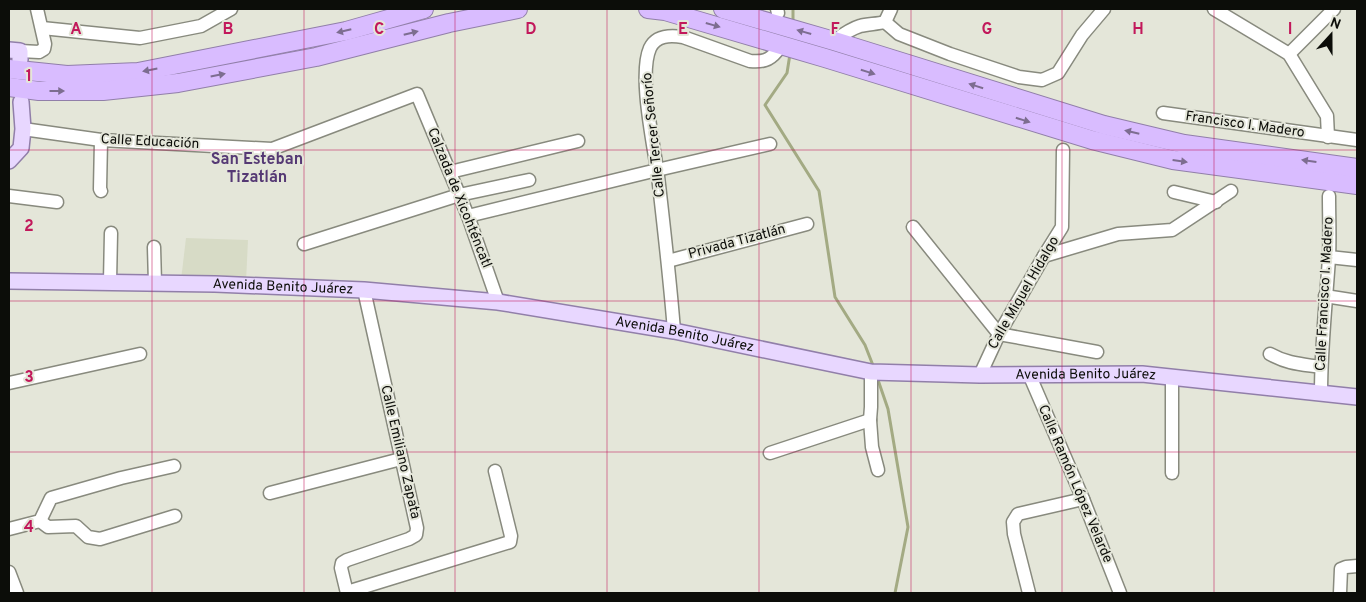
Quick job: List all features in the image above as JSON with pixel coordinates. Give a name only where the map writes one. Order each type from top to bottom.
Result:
[{"type":"highway","points":[[14,57],[68,75],[138,72],[346,31],[424,9]]},
{"type":"highway","points":[[9,87],[39,91],[103,91],[178,83],[316,57],[449,23],[518,9]]},
{"type":"highway","points":[[648,9],[665,11],[806,52],[1092,140],[1173,160],[1357,185]]},
{"type":"highway","points":[[723,9],[834,41],[1104,126],[1184,144],[1357,168]]},
{"type":"main road","points":[[9,161],[21,148],[23,129],[21,102]]},
{"type":"main road","name":"Avenida Benito Juárez","points":[[9,281],[215,284],[364,290],[498,302],[674,331],[870,372],[980,375],[1142,374],[1357,396]]},
{"type":"street","points":[[14,57],[39,52],[44,49],[45,44],[37,9]]},
{"type":"street","points":[[834,41],[846,32],[860,26],[885,22],[891,9]]},
{"type":"street","points":[[885,22],[899,34],[950,54],[1019,78],[1042,80],[1058,73],[1082,36],[1104,9]]},
{"type":"street","points":[[1214,9],[1289,54],[1327,116],[1328,137]]},
{"type":"street","points":[[1289,54],[1334,9]]},
{"type":"street","points":[[42,28],[140,38],[201,26],[225,10]]},
{"type":"street","name":"Calle Tercer Señorío","points":[[674,331],[668,261],[645,71],[650,47],[663,36],[673,35],[750,61],[767,61],[777,51]]},
{"type":"street","name":"Calle Educación","points":[[23,129],[101,140],[272,149],[417,94]]},
{"type":"street","name":"Calzada de Xicohténcatl","points":[[417,94],[460,195],[498,302]]},
{"type":"street","name":"Francisco I. Madero","points":[[1163,114],[1357,140]]},
{"type":"street","points":[[101,140],[101,191]]},
{"type":"street","points":[[450,172],[578,141]]},
{"type":"street","points":[[468,216],[770,144]]},
{"type":"street","name":"Calle Miguel Hidalgo","points":[[980,375],[998,334],[1062,227],[1063,150]]},
{"type":"street","points":[[304,244],[460,195],[529,180]]},
{"type":"street","points":[[1044,256],[1118,234],[1172,230],[1231,191]]},
{"type":"street","points":[[1174,192],[1216,202]]},
{"type":"street","points":[[9,196],[57,202]]},
{"type":"street","name":"Calle Francisco I. Madero","points":[[1321,392],[1325,296],[1329,256],[1330,196]]},
{"type":"street","name":"Privada Tizatlán","points":[[668,261],[807,224]]},
{"type":"street","points":[[913,227],[998,334],[1097,352]]},
{"type":"street","points":[[110,282],[111,233]]},
{"type":"street","points":[[154,247],[155,283]]},
{"type":"street","points":[[1329,256],[1357,260]]},
{"type":"street","name":"Calle Emiliano Zapata","points":[[347,593],[340,568],[342,563],[410,539],[416,535],[417,528],[364,290]]},
{"type":"street","points":[[1325,296],[1357,301]]},
{"type":"street","points":[[9,384],[140,354]]},
{"type":"street","points":[[1270,354],[1289,363],[1321,366]]},
{"type":"street","points":[[870,372],[872,447],[878,470]]},
{"type":"street","name":"Calle Ramón López Velarde","points":[[1029,374],[1083,499],[1120,593]]},
{"type":"street","points":[[1172,377],[1172,473]]},
{"type":"street","points":[[770,453],[870,420]]},
{"type":"street","points":[[270,493],[401,459]]},
{"type":"street","points":[[9,529],[40,520],[51,498],[121,478],[174,466]]},
{"type":"street","points":[[347,593],[510,542],[511,536],[495,471]]},
{"type":"street","points":[[1029,593],[1014,534],[1013,522],[1018,514],[1083,499]]},
{"type":"street","points":[[40,520],[48,527],[76,526],[88,537],[100,539],[175,516]]},
{"type":"street","points":[[1340,593],[1341,569],[1357,566]]},
{"type":"street","points":[[9,572],[17,593]]},
{"type":"shaded area","points":[[186,238],[248,240],[246,282],[181,280]]},
{"type":"waterway","points":[[793,9],[793,23]]},
{"type":"waterway","points":[[790,54],[787,73],[765,105],[819,191],[835,297],[865,345],[874,368]]},
{"type":"waterway","points":[[877,377],[888,409],[908,527],[895,593]]},
{"type":"district","name":"San Esteban Tizatlán","points":[[257,169]]}]
